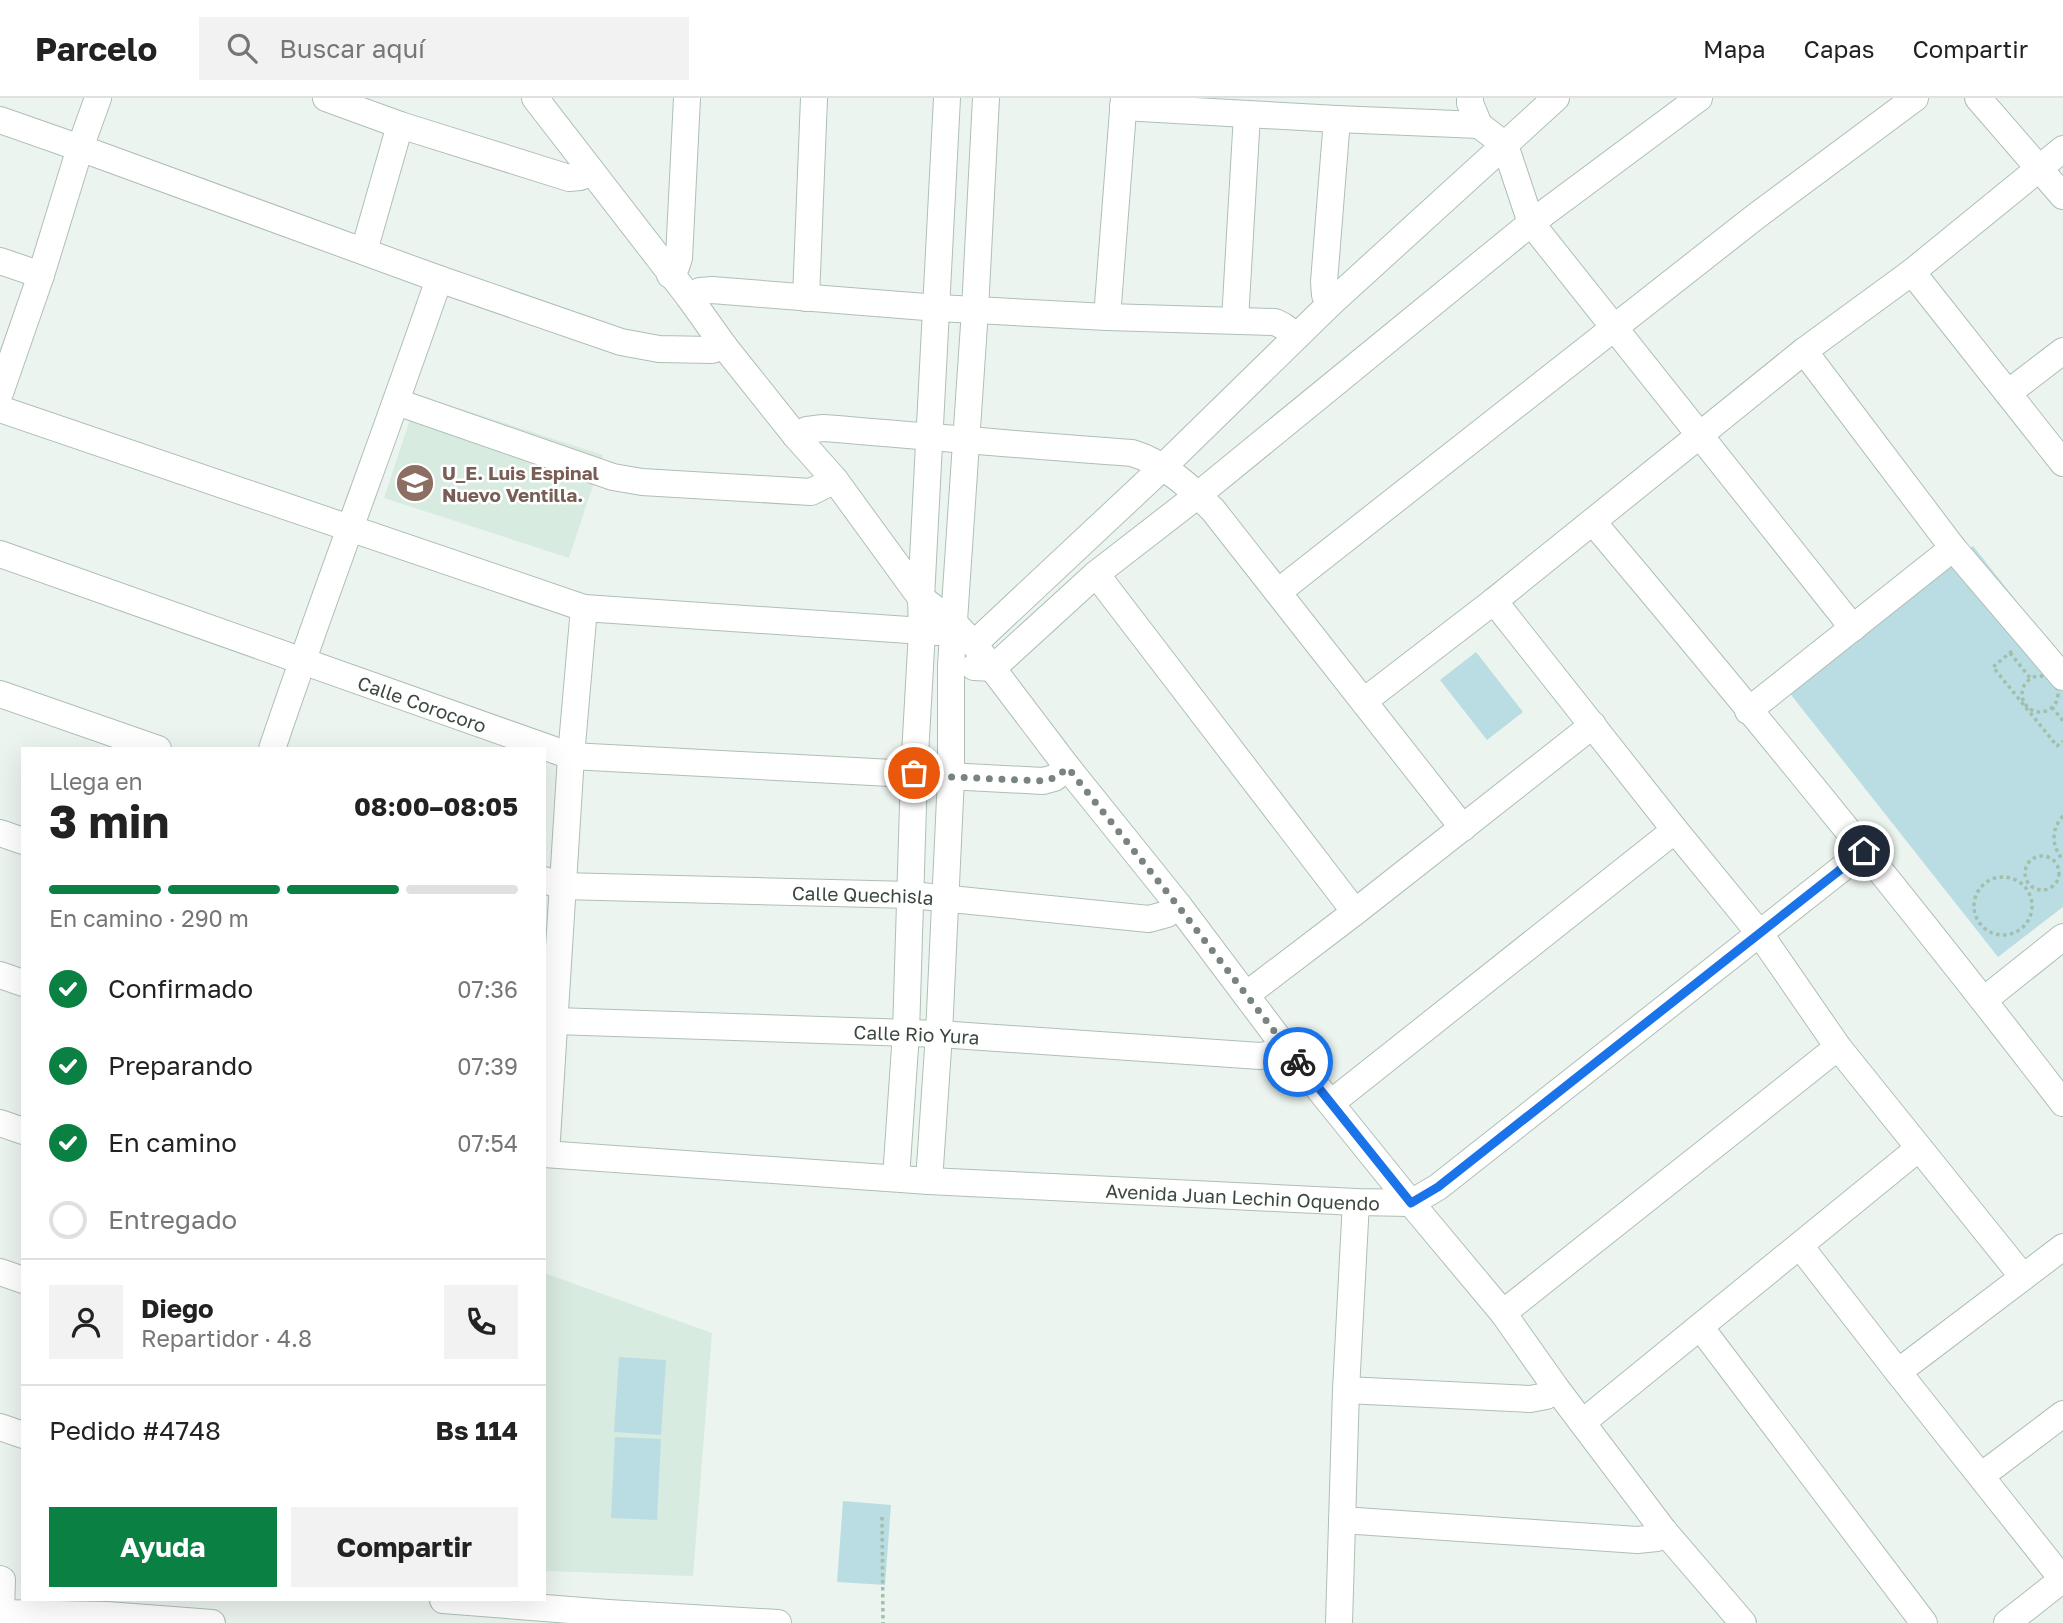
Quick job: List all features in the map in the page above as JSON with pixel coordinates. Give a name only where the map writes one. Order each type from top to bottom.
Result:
[{"type":"street","points":[[0,393],[98,98]]},
{"type":"street","points":[[326,98],[400,125],[569,178],[592,172]]},
{"type":"street","points":[[535,98],[724,346],[835,481],[921,598],[992,668],[1286,1047],[1503,1313],[1664,1531],[1742,1623]]},
{"type":"street","points":[[670,275],[678,258],[687,98]]},
{"type":"street","points":[[806,298],[814,98]]},
{"type":"street","points":[[895,1178],[906,1033],[914,773],[922,631],[921,598],[947,98]]},
{"type":"street","points":[[929,1181],[951,777],[951,665],[960,634],[965,442],[986,98]]},
{"type":"street","points":[[1470,98],[1479,125],[1505,145],[1531,223],[1853,628]]},
{"type":"street","points":[[0,409],[584,608],[960,634],[1163,467],[1331,303],[1556,98]]},
{"type":"street","points":[[951,665],[992,668],[1096,574],[1198,495],[1531,223],[1699,98]]},
{"type":"street","points":[[1278,592],[1613,327],[1915,98]]},
{"type":"street","points":[[1978,98],[2063,196]]},
{"type":"street","points":[[1107,317],[1124,103],[1247,115],[1479,125]]},
{"type":"street","points":[[1235,320],[1247,115]]},
{"type":"street","points":[[0,120],[621,342],[659,349],[712,350],[724,346]]},
{"type":"street","points":[[1331,303],[1325,295],[1324,282],[1337,120]]},
{"type":"street","points":[[364,251],[400,125]]},
{"type":"street","points":[[1364,701],[1494,601],[1804,351],[1912,272],[2063,149]]},
{"type":"street","points":[[0,261],[41,275]]},
{"type":"street","points":[[1912,272],[2063,463]]},
{"type":"street","points":[[273,747],[439,279]]},
{"type":"street","points":[[689,297],[700,291],[712,290],[938,308],[1107,317],[1235,320],[1275,323],[1297,336]]},
{"type":"street","points":[[1804,351],[1953,548],[2063,677]]},
{"type":"street","points":[[2008,393],[2063,351]]},
{"type":"street","points":[[397,402],[613,477],[642,482],[811,492],[835,481]]},
{"type":"street","points":[[795,435],[823,428],[965,442],[1132,453],[1163,467],[1213,510],[1463,828]]},
{"type":"street","points":[[1593,522],[1864,851],[2063,1103]]},
{"type":"street","points":[[1748,711],[1953,548]]},
{"type":"street","name":"Calle Corocoro","points":[[0,554],[546,747]]},
{"type":"street","points":[[1096,574],[1355,912]]},
{"type":"street","points":[[1494,601],[1760,934],[1838,1046],[2023,1277]]},
{"type":"street","points":[[546,1127],[553,883],[571,756],[584,608]]},
{"type":"street","points":[[0,694],[152,747]]},
{"type":"street","points":[[1246,995],[1593,725]]},
{"type":"street","name":"Calle Corocoro","points":[[546,747],[571,756],[1043,781],[1054,778],[1068,768]]},
{"type":"street","points":[[1331,1103],[1675,830]]},
{"type":"street","points":[[0,833],[21,840]]},
{"type":"street","points":[[1411,1203],[1438,1187],[1864,851]]},
{"type":"street","name":"Calle Quechisla","points":[[553,883],[911,895],[1149,919],[1167,914],[1178,906]]},
{"type":"street","points":[[1984,1000],[2063,937]]},
{"type":"street","points":[[0,975],[21,982]]},
{"type":"street","name":"Calle Rio Yura","points":[[550,1020],[939,1034],[1260,1056],[1272,1055],[1286,1047]]},
{"type":"street","points":[[1503,1313],[1838,1046]]},
{"type":"street","points":[[0,1123],[21,1130]]},
{"type":"street","points":[[1583,1422],[1919,1148]]},
{"type":"street","name":"Avenida Juan Lechin Oquendo","points":[[546,1154],[929,1181],[1411,1203]]},
{"type":"street","points":[[1339,1623],[1346,1390],[1356,1202]]},
{"type":"street","points":[[1800,1246],[2063,1579],[2007,1623]]},
{"type":"street","points":[[1898,1372],[2063,1247]]},
{"type":"street","points":[[0,1272],[21,1279]]},
{"type":"street","points":[[1700,1328],[1924,1623]]},
{"type":"street","points":[[1346,1390],[1530,1399],[1546,1396],[1556,1388]]},
{"type":"street","points":[[1982,1476],[2063,1414]]},
{"type":"street","points":[[0,1427],[21,1434]]},
{"type":"street","points":[[1342,1520],[1637,1540],[1657,1538],[1664,1531]]},
{"type":"street","points":[[6,1580],[1,1613],[109,1612],[154,1621],[212,1623]]},
{"type":"street","points":[[459,1601],[460,1623]]},
{"type":"street","points":[[467,1601],[608,1618],[778,1623]]},
{"type":"path","points":[[2018,647],[1993,667],[2057,746],[2063,741]]},
{"type":"path","points":[[2010,653],[2031,679]]},
{"type":"path","points":[[2046,677],[2056,684],[2058,696],[2052,707],[2036,711],[2026,706],[2023,689],[2031,679],[2046,677]]},
{"type":"path","points":[[2052,707],[2063,721]]},
{"type":"path","points":[[2054,860],[2059,871],[2057,882],[2052,887],[2037,889],[2026,884],[2016,880],[2007,877],[1988,881],[1976,895],[1974,904],[1979,922],[1993,933],[2003,934],[2020,929],[2027,922],[2032,903],[2026,884],[2028,863],[2043,856],[2054,860],[2061,858],[2053,838],[2055,828],[2063,816]]},
{"type":"path","points":[[882,1517],[883,1623]]},
{"type":"shaded area","points":[[418,395],[603,455],[569,558],[384,498]]},
{"type":"shaded area","points":[[1973,546],[2063,660],[2063,907],[1998,957],[1788,691]]},
{"type":"shaded area","points":[[1476,652],[1523,712],[1487,740],[1440,680]]},
{"type":"shaded area","points":[[546,1274],[712,1333],[693,1576],[546,1571]]},
{"type":"shaded area","points":[[619,1357],[666,1360],[661,1435],[614,1432]]},
{"type":"shaded area","points":[[615,1437],[661,1439],[657,1520],[611,1518]]},
{"type":"shaded area","points":[[843,1501],[891,1505],[885,1585],[837,1582]]},
{"type":"way so far","points":[[914,773],[1043,781],[1060,775],[1068,768],[1298,1062]]},
{"type":"place","name":"U_E. Luis Espinal Nuevo Ventilla.","points":[[415,483]]},
{"type":"route","points":[[1298,1062],[1411,1203],[1438,1187],[1864,851]]}]
